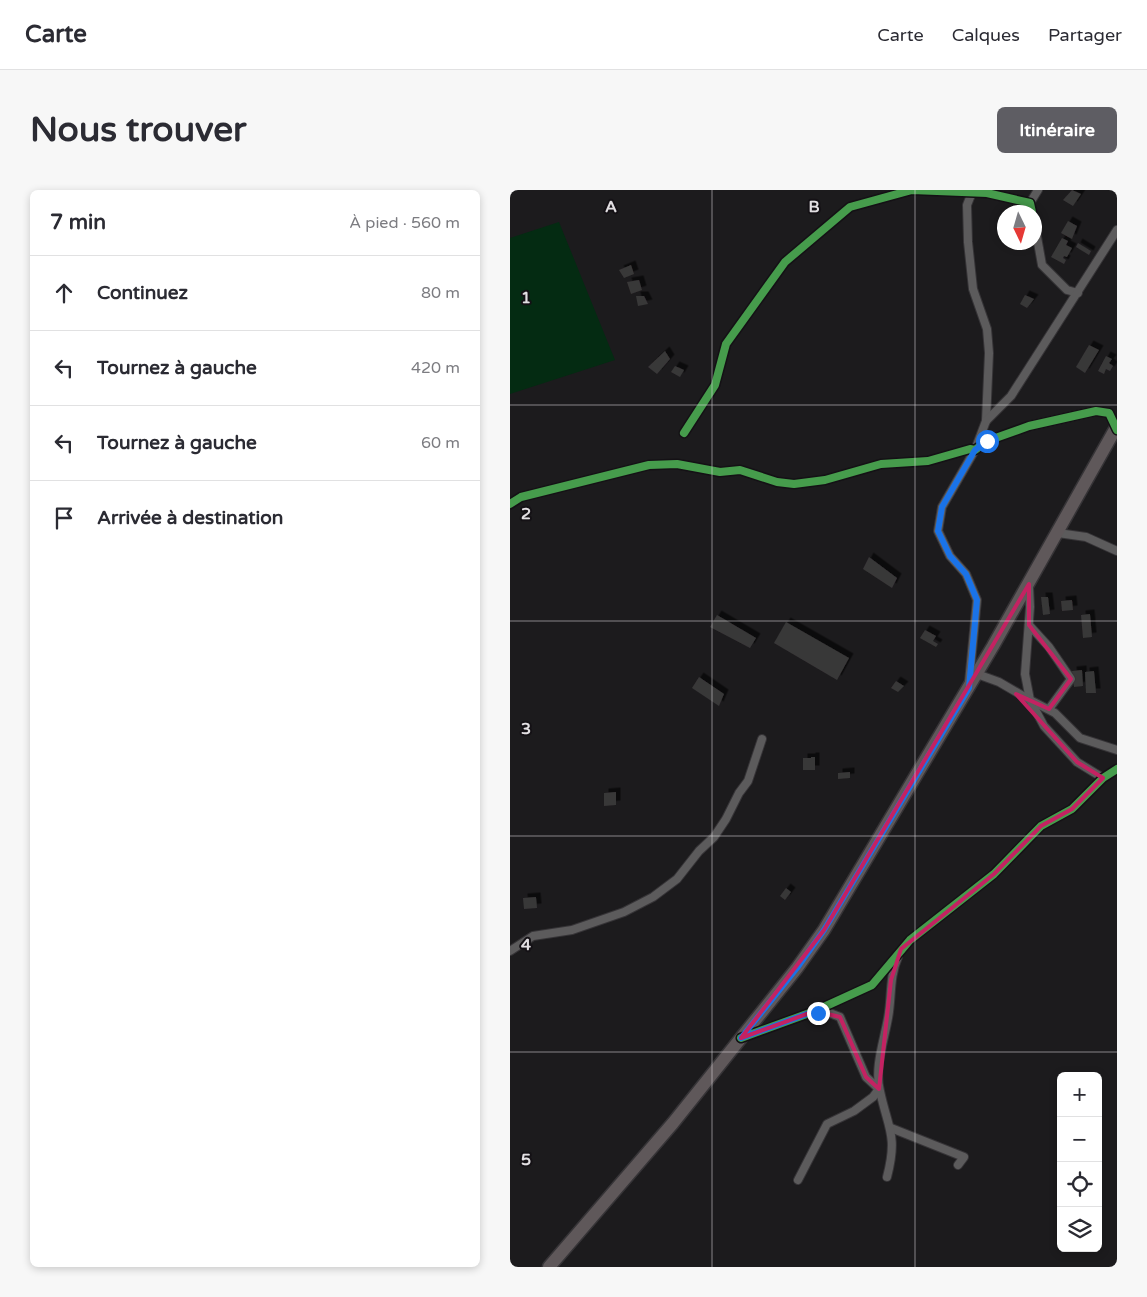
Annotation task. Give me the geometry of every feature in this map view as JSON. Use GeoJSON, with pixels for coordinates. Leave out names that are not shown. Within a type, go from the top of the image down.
{"type":"FeatureCollection","features":[{"type":"Feature","properties":{"kind":"main road"},"geometry":{"type":"LineString","coordinates":[[549,1267],[673,1123],[797,968],[824,930],[969,688],[1117,428]]}},
{"type":"Feature","properties":{"kind":"street"},"geometry":{"type":"LineString","coordinates":[[684,433],[715,385],[726,344],[785,262],[850,207],[912,190],[973,191],[1030,204],[1038,190]]}},
{"type":"Feature","properties":{"kind":"street"},"geometry":{"type":"LineString","coordinates":[[969,688],[977,600],[966,574],[950,556],[938,531],[942,507],[975,450],[986,421],[989,379],[987,330],[973,289],[968,242],[967,205],[973,191]]}},
{"type":"Feature","properties":{"kind":"street"},"geometry":{"type":"LineString","coordinates":[[986,421],[1011,396],[1117,230]]}},
{"type":"Feature","properties":{"kind":"street"},"geometry":{"type":"LineString","coordinates":[[1039,250],[1042,265],[1067,290],[1078,293]]}},
{"type":"Feature","properties":{"kind":"street"},"geometry":{"type":"LineString","coordinates":[[510,504],[521,497],[531,494],[649,465],[677,464],[720,472],[740,470],[777,482],[794,484],[825,480],[881,464],[928,462],[970,449],[975,450],[987,441],[1030,426],[1096,410],[1109,413],[1117,428]]}},
{"type":"Feature","properties":{"kind":"street"},"geometry":{"type":"LineString","coordinates":[[1058,533],[1086,537],[1117,551]]}},
{"type":"Feature","properties":{"kind":"street"},"geometry":{"type":"LineString","coordinates":[[1029,584],[1029,625],[1025,674],[1030,700],[1044,726],[1077,762],[1104,778]]}},
{"type":"Feature","properties":{"kind":"street"},"geometry":{"type":"LineString","coordinates":[[1029,625],[1049,647],[1070,679],[1049,709]]}},
{"type":"Feature","properties":{"kind":"street"},"geometry":{"type":"LineString","coordinates":[[977,674],[999,682],[1049,709],[1080,738],[1117,750]]}},
{"type":"Feature","properties":{"kind":"street"},"geometry":{"type":"LineString","coordinates":[[510,951],[534,936],[572,930],[624,912],[653,897],[677,879],[699,851],[714,837],[726,819],[738,793],[748,781],[762,739]]}},
{"type":"Feature","properties":{"kind":"street"},"geometry":{"type":"LineString","coordinates":[[741,1038],[815,1011],[872,985],[902,949],[994,874],[1041,826],[1072,809],[1104,778],[1117,769]]}},
{"type":"Feature","properties":{"kind":"street"},"geometry":{"type":"LineString","coordinates":[[887,1177],[894,1146],[891,1128],[879,1089],[881,1053],[888,1017],[891,980],[902,949]]}},
{"type":"Feature","properties":{"kind":"street"},"geometry":{"type":"LineString","coordinates":[[815,1011],[818,1013],[827,1012],[840,1017],[866,1077],[879,1089]]}},
{"type":"Feature","properties":{"kind":"street"},"geometry":{"type":"LineString","coordinates":[[798,1180],[827,1124],[854,1111],[873,1097],[879,1089]]}},
{"type":"Feature","properties":{"kind":"street"},"geometry":{"type":"LineString","coordinates":[[891,1128],[964,1157],[958,1165]]}},
{"type":"Feature","properties":{"kind":"highlighted area"},"geometry":{"type":"Polygon","coordinates":[[[1029,584],[1029,625],[1071,679],[1049,709],[1016,694],[1077,762],[1103,778],[1072,809],[1041,826],[994,874],[901,949],[891,980],[879,1089],[866,1077],[840,1017],[815,1011],[741,1038],[824,930],[1029,584]]]}},
{"type":"Feature","properties":{"kind":"green space"},"geometry":{"type":"Polygon","coordinates":[[[559,222],[615,360],[510,394],[510,238],[559,222]]]}},
{"type":"Feature","properties":{"kind":"building"},"geometry":{"type":"Polygon","coordinates":[[[1072,190],[1081,194],[1073,206],[1063,200],[1072,190]]]}},
{"type":"Feature","properties":{"kind":"building"},"geometry":{"type":"Polygon","coordinates":[[[1068,221],[1077,226],[1072,239],[1061,233],[1068,221]]]}},
{"type":"Feature","properties":{"kind":"building"},"geometry":{"type":"Polygon","coordinates":[[[1062,238],[1068,241],[1066,245],[1072,248],[1067,257],[1064,256],[1063,258],[1066,260],[1064,264],[1051,257],[1062,238]]]}},
{"type":"Feature","properties":{"kind":"building"},"geometry":{"type":"Polygon","coordinates":[[[1078,243],[1091,251],[1089,255],[1076,247],[1078,243]]]}},
{"type":"Feature","properties":{"kind":"building"},"geometry":{"type":"Polygon","coordinates":[[[631,265],[634,274],[624,278],[619,270],[631,265]]]}},
{"type":"Feature","properties":{"kind":"building"},"geometry":{"type":"Polygon","coordinates":[[[639,280],[642,290],[631,294],[627,282],[639,280]]]}},
{"type":"Feature","properties":{"kind":"building"},"geometry":{"type":"Polygon","coordinates":[[[1025,295],[1034,299],[1027,308],[1020,304],[1025,295]]]}},
{"type":"Feature","properties":{"kind":"building"},"geometry":{"type":"Polygon","coordinates":[[[636,296],[644,296],[648,304],[638,306],[636,296]]]}},
{"type":"Feature","properties":{"kind":"building"},"geometry":{"type":"Polygon","coordinates":[[[1089,345],[1099,350],[1085,373],[1076,367],[1089,345]]]}},
{"type":"Feature","properties":{"kind":"building"},"geometry":{"type":"Polygon","coordinates":[[[665,351],[670,359],[657,374],[648,367],[665,351]]]}},
{"type":"Feature","properties":{"kind":"building"},"geometry":{"type":"Polygon","coordinates":[[[1106,356],[1112,359],[1109,363],[1113,366],[1110,371],[1106,369],[1104,374],[1098,371],[1106,356]]]}},
{"type":"Feature","properties":{"kind":"building"},"geometry":{"type":"Polygon","coordinates":[[[675,366],[684,370],[680,377],[671,372],[675,366]]]}},
{"type":"Feature","properties":{"kind":"building"},"geometry":{"type":"Polygon","coordinates":[[[869,557],[897,578],[892,588],[863,569],[869,557]]]}},
{"type":"Feature","properties":{"kind":"building"},"geometry":{"type":"Polygon","coordinates":[[[1041,597],[1048,597],[1050,614],[1043,615],[1041,597]]]}},
{"type":"Feature","properties":{"kind":"building"},"geometry":{"type":"Polygon","coordinates":[[[1072,600],[1073,610],[1062,611],[1061,601],[1072,600]]]}},
{"type":"Feature","properties":{"kind":"building"},"geometry":{"type":"Polygon","coordinates":[[[1090,614],[1092,637],[1083,638],[1081,615],[1090,614]]]}},
{"type":"Feature","properties":{"kind":"building"},"geometry":{"type":"Polygon","coordinates":[[[717,615],[756,638],[750,648],[710,627],[717,615]]]}},
{"type":"Feature","properties":{"kind":"building"},"geometry":{"type":"Polygon","coordinates":[[[786,622],[849,658],[837,680],[774,643],[786,622]]]}},
{"type":"Feature","properties":{"kind":"building"},"geometry":{"type":"Polygon","coordinates":[[[925,630],[936,636],[933,641],[938,644],[936,647],[920,638],[925,630]]]}},
{"type":"Feature","properties":{"kind":"building"},"geometry":{"type":"Polygon","coordinates":[[[1082,670],[1083,686],[1074,687],[1072,671],[1082,670]]]}},
{"type":"Feature","properties":{"kind":"building"},"geometry":{"type":"Polygon","coordinates":[[[1094,671],[1096,693],[1086,693],[1085,672],[1094,671]]]}},
{"type":"Feature","properties":{"kind":"building"},"geometry":{"type":"Polygon","coordinates":[[[699,677],[724,694],[719,706],[692,688],[699,677]]]}},
{"type":"Feature","properties":{"kind":"building"},"geometry":{"type":"Polygon","coordinates":[[[896,681],[904,686],[898,692],[891,688],[896,681]]]}},
{"type":"Feature","properties":{"kind":"building"},"geometry":{"type":"Polygon","coordinates":[[[815,757],[815,770],[803,770],[803,758],[815,757]]]}},
{"type":"Feature","properties":{"kind":"building"},"geometry":{"type":"Polygon","coordinates":[[[850,772],[850,778],[838,779],[838,773],[850,772]]]}},
{"type":"Feature","properties":{"kind":"building"},"geometry":{"type":"Polygon","coordinates":[[[616,792],[616,805],[604,806],[604,793],[616,792]]]}},
{"type":"Feature","properties":{"kind":"building"},"geometry":{"type":"Polygon","coordinates":[[[786,888],[791,892],[785,900],[780,896],[786,888]]]}},
{"type":"Feature","properties":{"kind":"building"},"geometry":{"type":"Polygon","coordinates":[[[536,897],[537,908],[524,909],[523,898],[536,897]]]}},
{"type":"Feature","properties":{"kind":"cycle path"},"geometry":{"type":"LineString","coordinates":[[684,433],[715,385],[726,344],[785,262],[850,207],[912,190],[987,193],[1030,203],[1030,205]]}},
{"type":"Feature","properties":{"kind":"cycle path"},"geometry":{"type":"LineString","coordinates":[[510,504],[521,497],[649,465],[677,464],[720,472],[740,470],[777,482],[794,484],[825,480],[881,464],[928,461],[970,449],[975,450],[987,441],[1029,426],[1096,411],[1109,413],[1117,430]]}},
{"type":"Feature","properties":{"kind":"cycle path"},"geometry":{"type":"LineString","coordinates":[[741,1038],[815,1011],[872,985],[910,940],[994,874],[1041,826],[1072,809],[1103,778],[1117,769]]}},
{"type":"Feature","properties":{"kind":"route"},"geometry":{"type":"LineString","coordinates":[[818,1013],[815,1011],[741,1038],[797,968],[824,930],[969,688],[972,630],[977,600],[966,574],[950,556],[938,531],[942,507],[975,450],[980,444],[987,441]]}}]}
